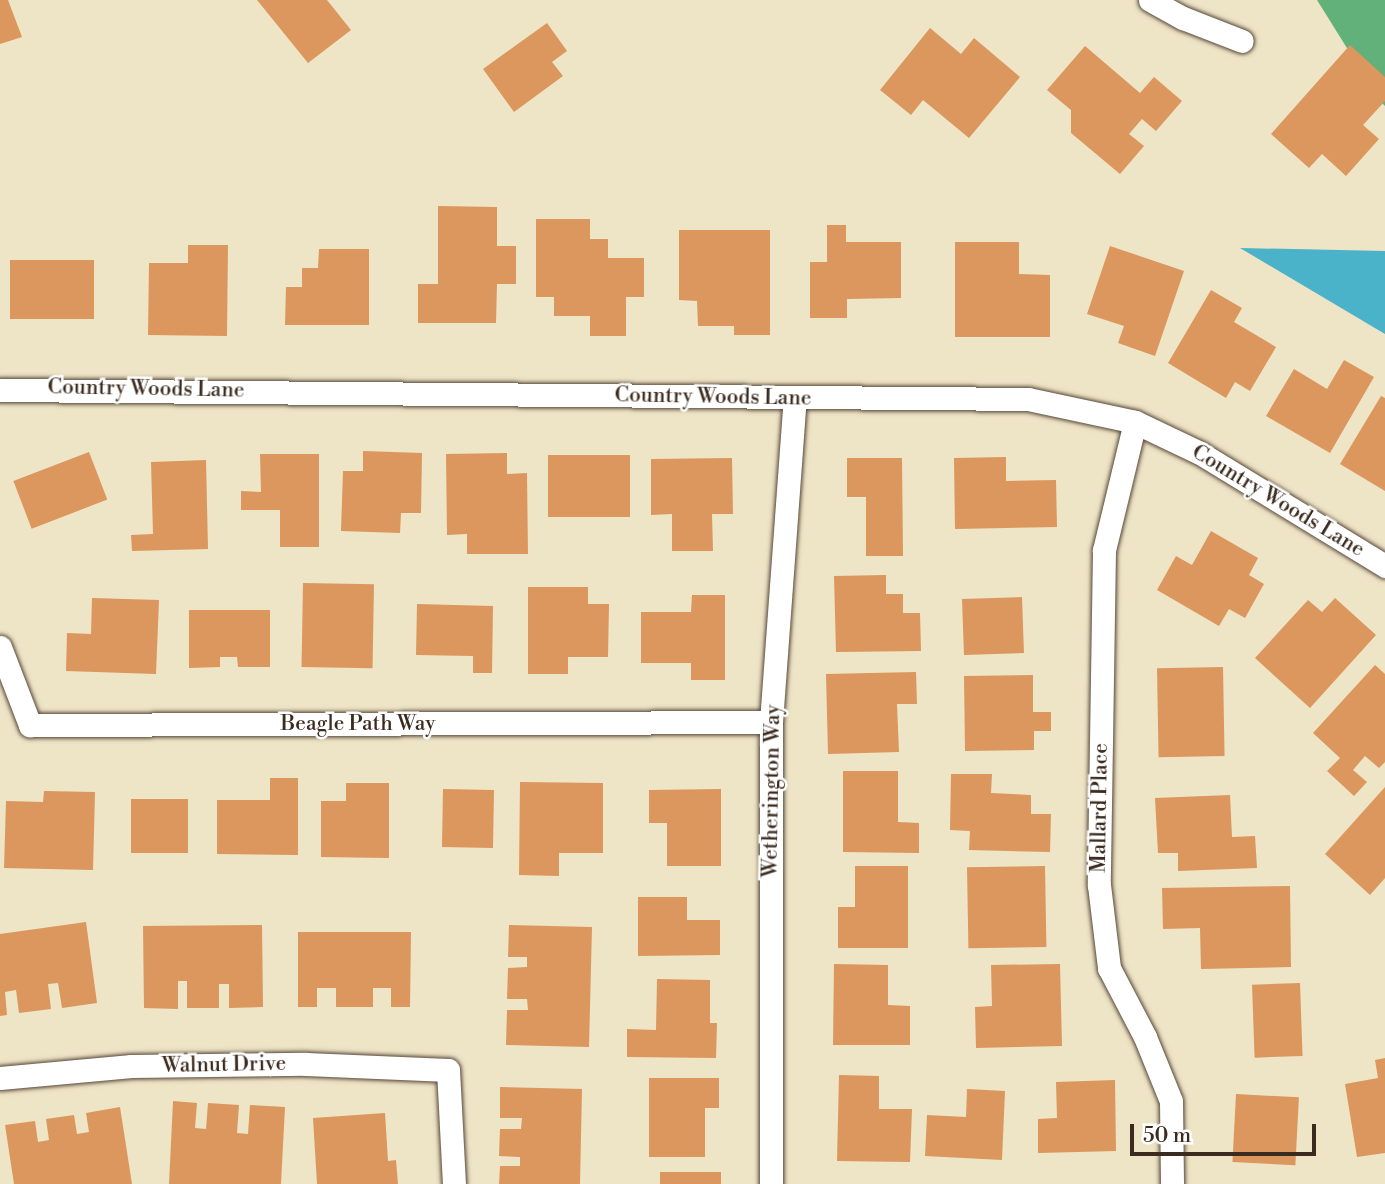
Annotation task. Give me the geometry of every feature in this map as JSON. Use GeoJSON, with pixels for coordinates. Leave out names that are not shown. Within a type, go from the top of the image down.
{"type":"FeatureCollection","features":[{"type":"Feature","properties":{"kind":"street"},"geometry":{"type":"LineString","coordinates":[[1150,0],[1183,18],[1242,41]]}},
{"type":"Feature","properties":{"kind":"street","name":"Country Woods Lane"},"geometry":{"type":"LineString","coordinates":[[0,390],[96,387],[1028,399],[1135,422],[1200,453],[1385,566]]}},
{"type":"Feature","properties":{"kind":"street","name":"Wetherington Way"},"geometry":{"type":"LineString","coordinates":[[771,1184],[771,722],[795,398]]}},
{"type":"Feature","properties":{"kind":"street","name":"Mallard Place"},"geometry":{"type":"LineString","coordinates":[[1135,422],[1104,550],[1099,885],[1109,968],[1145,1037],[1171,1101],[1172,1184]]}},
{"type":"Feature","properties":{"kind":"street","name":"Beagle Path Way"},"geometry":{"type":"LineString","coordinates":[[0,647],[30,725],[771,722]]}},
{"type":"Feature","properties":{"kind":"street","name":"Walnut Drive"},"geometry":{"type":"LineString","coordinates":[[0,1078],[131,1066],[306,1064],[448,1070],[454,1184]]}},
{"type":"Feature","properties":{"kind":"green space"},"geometry":{"type":"Polygon","coordinates":[[[1317,0],[1385,0],[1385,106],[1380,101],[1317,0]]]}},
{"type":"Feature","properties":{"kind":"water"},"geometry":{"type":"Polygon","coordinates":[[[1240,248],[1385,251],[1385,334],[1240,248]]]}},
{"type":"Feature","properties":{"kind":"building"},"geometry":{"type":"Polygon","coordinates":[[[0,0],[8,0],[22,37],[0,44],[0,0]]]}},
{"type":"Feature","properties":{"kind":"building"},"geometry":{"type":"Polygon","coordinates":[[[257,0],[327,0],[351,30],[308,63],[257,0]]]}},
{"type":"Feature","properties":{"kind":"building"},"geometry":{"type":"Polygon","coordinates":[[[547,23],[567,51],[552,62],[563,76],[514,112],[483,69],[547,23]]]}},
{"type":"Feature","properties":{"kind":"building"},"geometry":{"type":"Polygon","coordinates":[[[930,28],[961,54],[974,38],[1020,77],[969,138],[923,100],[911,115],[880,90],[930,28]]]}},
{"type":"Feature","properties":{"kind":"building"},"geometry":{"type":"Polygon","coordinates":[[[1350,45],[1385,77],[1385,101],[1363,125],[1379,139],[1346,176],[1322,154],[1309,168],[1271,134],[1350,45]]]}},
{"type":"Feature","properties":{"kind":"building"},"geometry":{"type":"Polygon","coordinates":[[[1085,46],[1140,93],[1154,77],[1182,101],[1156,131],[1142,119],[1129,134],[1144,146],[1120,174],[1071,133],[1071,110],[1047,90],[1085,46]]]}},
{"type":"Feature","properties":{"kind":"building"},"geometry":{"type":"Polygon","coordinates":[[[438,206],[497,207],[497,246],[516,246],[516,284],[497,284],[496,323],[418,323],[418,284],[438,284],[438,206]]]}},
{"type":"Feature","properties":{"kind":"building"},"geometry":{"type":"Polygon","coordinates":[[[536,219],[590,219],[590,239],[608,239],[608,258],[644,258],[644,297],[626,297],[626,336],[590,336],[590,316],[554,316],[554,297],[536,297],[536,219]]]}},
{"type":"Feature","properties":{"kind":"building"},"geometry":{"type":"Polygon","coordinates":[[[827,225],[846,225],[846,242],[901,242],[901,298],[847,299],[847,318],[810,318],[810,262],[827,262],[827,225]]]}},
{"type":"Feature","properties":{"kind":"building"},"geometry":{"type":"Polygon","coordinates":[[[679,230],[770,230],[770,335],[734,335],[734,326],[698,326],[697,301],[679,300],[679,230]]]}},
{"type":"Feature","properties":{"kind":"building"},"geometry":{"type":"Polygon","coordinates":[[[955,242],[1019,242],[1019,274],[1050,275],[1050,337],[955,337],[955,242]]]}},
{"type":"Feature","properties":{"kind":"building"},"geometry":{"type":"Polygon","coordinates":[[[188,245],[228,245],[227,336],[148,335],[149,263],[188,263],[188,245]]]}},
{"type":"Feature","properties":{"kind":"building"},"geometry":{"type":"Polygon","coordinates":[[[1110,246],[1184,271],[1155,356],[1118,343],[1124,326],[1087,314],[1110,246]]]}},
{"type":"Feature","properties":{"kind":"building"},"geometry":{"type":"Polygon","coordinates":[[[319,249],[369,249],[369,325],[285,325],[286,287],[302,287],[302,268],[318,268],[319,249]]]}},
{"type":"Feature","properties":{"kind":"building"},"geometry":{"type":"Polygon","coordinates":[[[10,260],[94,260],[94,319],[10,319],[10,260]]]}},
{"type":"Feature","properties":{"kind":"building"},"geometry":{"type":"Polygon","coordinates":[[[1211,290],[1242,308],[1234,322],[1276,347],[1250,391],[1235,382],[1226,398],[1168,363],[1211,290]]]}},
{"type":"Feature","properties":{"kind":"building"},"geometry":{"type":"Polygon","coordinates":[[[1344,360],[1374,377],[1330,453],[1266,416],[1294,369],[1327,389],[1344,360]]]}},
{"type":"Feature","properties":{"kind":"building"},"geometry":{"type":"Polygon","coordinates":[[[1381,396],[1385,398],[1385,491],[1340,464],[1381,396]]]}},
{"type":"Feature","properties":{"kind":"building"},"geometry":{"type":"Polygon","coordinates":[[[363,451],[422,453],[421,513],[401,513],[400,533],[341,531],[343,471],[363,471],[363,451]]]}},
{"type":"Feature","properties":{"kind":"building"},"geometry":{"type":"Polygon","coordinates":[[[89,452],[107,500],[32,529],[13,481],[89,452]]]}},
{"type":"Feature","properties":{"kind":"building"},"geometry":{"type":"Polygon","coordinates":[[[507,453],[507,474],[527,473],[528,554],[467,554],[467,534],[447,535],[446,454],[507,453]]]}},
{"type":"Feature","properties":{"kind":"building"},"geometry":{"type":"Polygon","coordinates":[[[260,454],[319,454],[319,547],[280,547],[280,510],[241,510],[241,491],[261,492],[260,454]]]}},
{"type":"Feature","properties":{"kind":"building"},"geometry":{"type":"Polygon","coordinates":[[[548,455],[630,455],[630,517],[548,517],[548,455]]]}},
{"type":"Feature","properties":{"kind":"building"},"geometry":{"type":"Polygon","coordinates":[[[1006,457],[1006,481],[1056,480],[1057,527],[955,529],[954,458],[1006,457]]]}},
{"type":"Feature","properties":{"kind":"building"},"geometry":{"type":"Polygon","coordinates":[[[732,458],[733,514],[712,514],[713,551],[672,551],[672,514],[651,515],[651,459],[732,458]]]}},
{"type":"Feature","properties":{"kind":"building"},"geometry":{"type":"Polygon","coordinates":[[[847,458],[902,458],[903,556],[866,556],[866,497],[847,497],[847,458]]]}},
{"type":"Feature","properties":{"kind":"building"},"geometry":{"type":"Polygon","coordinates":[[[206,460],[208,549],[132,551],[131,535],[153,534],[151,462],[206,460]]]}},
{"type":"Feature","properties":{"kind":"building"},"geometry":{"type":"Polygon","coordinates":[[[1211,531],[1258,558],[1249,575],[1264,584],[1245,618],[1229,609],[1219,626],[1157,590],[1176,556],[1192,565],[1211,531]]]}},
{"type":"Feature","properties":{"kind":"building"},"geometry":{"type":"Polygon","coordinates":[[[886,575],[886,594],[903,594],[903,613],[920,613],[921,651],[836,652],[834,576],[886,575]]]}},
{"type":"Feature","properties":{"kind":"building"},"geometry":{"type":"Polygon","coordinates":[[[303,583],[374,584],[373,668],[302,667],[303,583]]]}},
{"type":"Feature","properties":{"kind":"building"},"geometry":{"type":"Polygon","coordinates":[[[528,587],[588,587],[588,604],[609,604],[608,657],[568,657],[568,674],[528,674],[528,587]]]}},
{"type":"Feature","properties":{"kind":"building"},"geometry":{"type":"Polygon","coordinates":[[[692,595],[725,595],[725,680],[691,680],[691,663],[641,663],[641,612],[691,612],[692,595]]]}},
{"type":"Feature","properties":{"kind":"building"},"geometry":{"type":"Polygon","coordinates":[[[1022,597],[1024,653],[964,655],[962,599],[1022,597]]]}},
{"type":"Feature","properties":{"kind":"building"},"geometry":{"type":"Polygon","coordinates":[[[92,598],[159,600],[156,674],[66,671],[67,633],[91,634],[92,598]]]}},
{"type":"Feature","properties":{"kind":"building"},"geometry":{"type":"Polygon","coordinates":[[[1335,598],[1376,635],[1310,708],[1255,658],[1308,600],[1322,612],[1335,598]]]}},
{"type":"Feature","properties":{"kind":"building"},"geometry":{"type":"Polygon","coordinates":[[[417,604],[493,606],[492,673],[473,673],[473,656],[416,655],[417,604]]]}},
{"type":"Feature","properties":{"kind":"building"},"geometry":{"type":"Polygon","coordinates":[[[189,610],[270,610],[270,667],[238,667],[237,657],[220,657],[220,667],[189,668],[189,610]]]}},
{"type":"Feature","properties":{"kind":"building"},"geometry":{"type":"Polygon","coordinates":[[[1375,665],[1385,674],[1385,762],[1379,768],[1365,756],[1353,770],[1367,782],[1354,796],[1327,771],[1340,758],[1313,733],[1375,665]]]}},
{"type":"Feature","properties":{"kind":"building"},"geometry":{"type":"Polygon","coordinates":[[[1223,667],[1225,756],[1159,757],[1157,668],[1223,667]]]}},
{"type":"Feature","properties":{"kind":"building"},"geometry":{"type":"Polygon","coordinates":[[[916,672],[917,704],[897,704],[899,752],[828,754],[826,674],[916,672]]]}},
{"type":"Feature","properties":{"kind":"building"},"geometry":{"type":"Polygon","coordinates":[[[1033,675],[1033,712],[1051,712],[1051,731],[1034,731],[1034,750],[965,751],[964,676],[1033,675]]]}},
{"type":"Feature","properties":{"kind":"building"},"geometry":{"type":"Polygon","coordinates":[[[843,771],[898,771],[898,822],[919,823],[919,853],[843,852],[843,771]]]}},
{"type":"Feature","properties":{"kind":"building"},"geometry":{"type":"Polygon","coordinates":[[[951,774],[992,774],[991,793],[1031,795],[1031,814],[1051,814],[1050,852],[969,850],[970,831],[950,830],[951,774]]]}},
{"type":"Feature","properties":{"kind":"building"},"geometry":{"type":"Polygon","coordinates":[[[270,778],[298,778],[298,855],[217,854],[217,800],[270,800],[270,778]]]}},
{"type":"Feature","properties":{"kind":"building"},"geometry":{"type":"Polygon","coordinates":[[[520,782],[603,783],[603,853],[559,853],[559,876],[519,875],[520,782]]]}},
{"type":"Feature","properties":{"kind":"building"},"geometry":{"type":"Polygon","coordinates":[[[346,783],[389,783],[389,858],[321,857],[321,801],[346,801],[346,783]]]}},
{"type":"Feature","properties":{"kind":"building"},"geometry":{"type":"Polygon","coordinates":[[[1385,787],[1385,878],[1370,895],[1325,854],[1385,787]]]}},
{"type":"Feature","properties":{"kind":"building"},"geometry":{"type":"Polygon","coordinates":[[[443,789],[494,790],[493,848],[442,847],[443,789]]]}},
{"type":"Feature","properties":{"kind":"building"},"geometry":{"type":"Polygon","coordinates":[[[721,789],[721,866],[667,866],[667,823],[649,823],[649,790],[721,789]]]}},
{"type":"Feature","properties":{"kind":"building"},"geometry":{"type":"Polygon","coordinates":[[[44,791],[95,792],[93,870],[4,868],[6,801],[43,802],[44,791]]]}},
{"type":"Feature","properties":{"kind":"building"},"geometry":{"type":"Polygon","coordinates":[[[1230,795],[1232,837],[1255,836],[1257,868],[1178,871],[1178,853],[1158,853],[1155,798],[1230,795]]]}},
{"type":"Feature","properties":{"kind":"building"},"geometry":{"type":"Polygon","coordinates":[[[131,799],[188,799],[188,853],[131,853],[131,799]]]}},
{"type":"Feature","properties":{"kind":"building"},"geometry":{"type":"Polygon","coordinates":[[[855,866],[908,866],[908,948],[838,948],[838,907],[855,907],[855,866]]]}},
{"type":"Feature","properties":{"kind":"building"},"geometry":{"type":"Polygon","coordinates":[[[1045,866],[1046,947],[968,948],[967,867],[1045,866]]]}},
{"type":"Feature","properties":{"kind":"building"},"geometry":{"type":"Polygon","coordinates":[[[1290,886],[1291,967],[1201,969],[1200,928],[1163,929],[1162,888],[1290,886]]]}},
{"type":"Feature","properties":{"kind":"building"},"geometry":{"type":"Polygon","coordinates":[[[638,897],[687,897],[687,920],[720,920],[720,955],[638,956],[638,897]]]}},
{"type":"Feature","properties":{"kind":"building"},"geometry":{"type":"Polygon","coordinates":[[[86,922],[97,1003],[62,1008],[58,983],[48,984],[51,1009],[19,1013],[16,990],[5,992],[7,1015],[0,1016],[0,934],[86,922]]]}},
{"type":"Feature","properties":{"kind":"building"},"geometry":{"type":"Polygon","coordinates":[[[262,925],[263,1007],[229,1008],[229,984],[219,984],[219,1008],[187,1008],[187,981],[178,981],[178,1009],[144,1008],[143,926],[262,925]]]}},
{"type":"Feature","properties":{"kind":"building"},"geometry":{"type":"Polygon","coordinates":[[[509,925],[592,927],[589,1047],[506,1045],[507,1010],[528,1010],[527,999],[507,999],[508,968],[527,967],[527,957],[508,957],[509,925]]]}},
{"type":"Feature","properties":{"kind":"building"},"geometry":{"type":"Polygon","coordinates":[[[298,932],[411,932],[410,1007],[391,1007],[391,988],[373,988],[373,1007],[336,1007],[336,988],[317,988],[317,1007],[298,1007],[298,932]]]}},
{"type":"Feature","properties":{"kind":"building"},"geometry":{"type":"Polygon","coordinates":[[[834,964],[888,965],[888,1005],[910,1006],[910,1045],[833,1045],[834,964]]]}},
{"type":"Feature","properties":{"kind":"building"},"geometry":{"type":"Polygon","coordinates":[[[1060,964],[1062,1046],[976,1048],[975,1007],[992,1006],[991,965],[1060,964]]]}},
{"type":"Feature","properties":{"kind":"building"},"geometry":{"type":"Polygon","coordinates":[[[657,979],[710,980],[710,1023],[717,1023],[716,1058],[627,1057],[627,1029],[656,1030],[657,979]]]}},
{"type":"Feature","properties":{"kind":"building"},"geometry":{"type":"Polygon","coordinates":[[[1300,983],[1303,1056],[1255,1058],[1252,985],[1300,983]]]}},
{"type":"Feature","properties":{"kind":"building"},"geometry":{"type":"Polygon","coordinates":[[[1385,1058],[1385,1153],[1357,1157],[1345,1084],[1378,1078],[1375,1060],[1385,1058]]]}},
{"type":"Feature","properties":{"kind":"building"},"geometry":{"type":"Polygon","coordinates":[[[839,1075],[879,1076],[879,1109],[912,1109],[910,1162],[837,1161],[839,1075]]]}},
{"type":"Feature","properties":{"kind":"building"},"geometry":{"type":"Polygon","coordinates":[[[649,1078],[719,1078],[719,1108],[705,1108],[705,1157],[649,1157],[649,1078]]]}},
{"type":"Feature","properties":{"kind":"building"},"geometry":{"type":"Polygon","coordinates":[[[1115,1080],[1116,1151],[1038,1153],[1038,1119],[1057,1118],[1056,1082],[1115,1080]]]}},
{"type":"Feature","properties":{"kind":"building"},"geometry":{"type":"Polygon","coordinates":[[[500,1087],[582,1089],[580,1184],[499,1184],[500,1166],[520,1166],[520,1157],[499,1156],[500,1129],[521,1129],[522,1118],[500,1118],[500,1087]]]}},
{"type":"Feature","properties":{"kind":"building"},"geometry":{"type":"Polygon","coordinates":[[[967,1089],[1005,1091],[1002,1160],[925,1156],[927,1115],[966,1117],[967,1089]]]}},
{"type":"Feature","properties":{"kind":"building"},"geometry":{"type":"Polygon","coordinates":[[[1236,1094],[1299,1097],[1295,1165],[1232,1162],[1236,1094]]]}},
{"type":"Feature","properties":{"kind":"building"},"geometry":{"type":"Polygon","coordinates":[[[173,1101],[197,1103],[195,1128],[206,1129],[208,1103],[239,1105],[237,1133],[248,1134],[250,1105],[285,1107],[281,1184],[169,1184],[173,1101]]]}},
{"type":"Feature","properties":{"kind":"building"},"geometry":{"type":"Polygon","coordinates":[[[120,1107],[132,1184],[14,1184],[5,1125],[35,1121],[38,1142],[49,1140],[46,1119],[74,1115],[77,1134],[89,1132],[86,1113],[120,1107]]]}},
{"type":"Feature","properties":{"kind":"building"},"geometry":{"type":"Polygon","coordinates":[[[385,1113],[388,1161],[396,1160],[398,1184],[317,1184],[313,1118],[385,1113]]]}},
{"type":"Feature","properties":{"kind":"building"},"geometry":{"type":"Polygon","coordinates":[[[660,1172],[721,1172],[721,1184],[660,1184],[660,1172]]]}}]}
